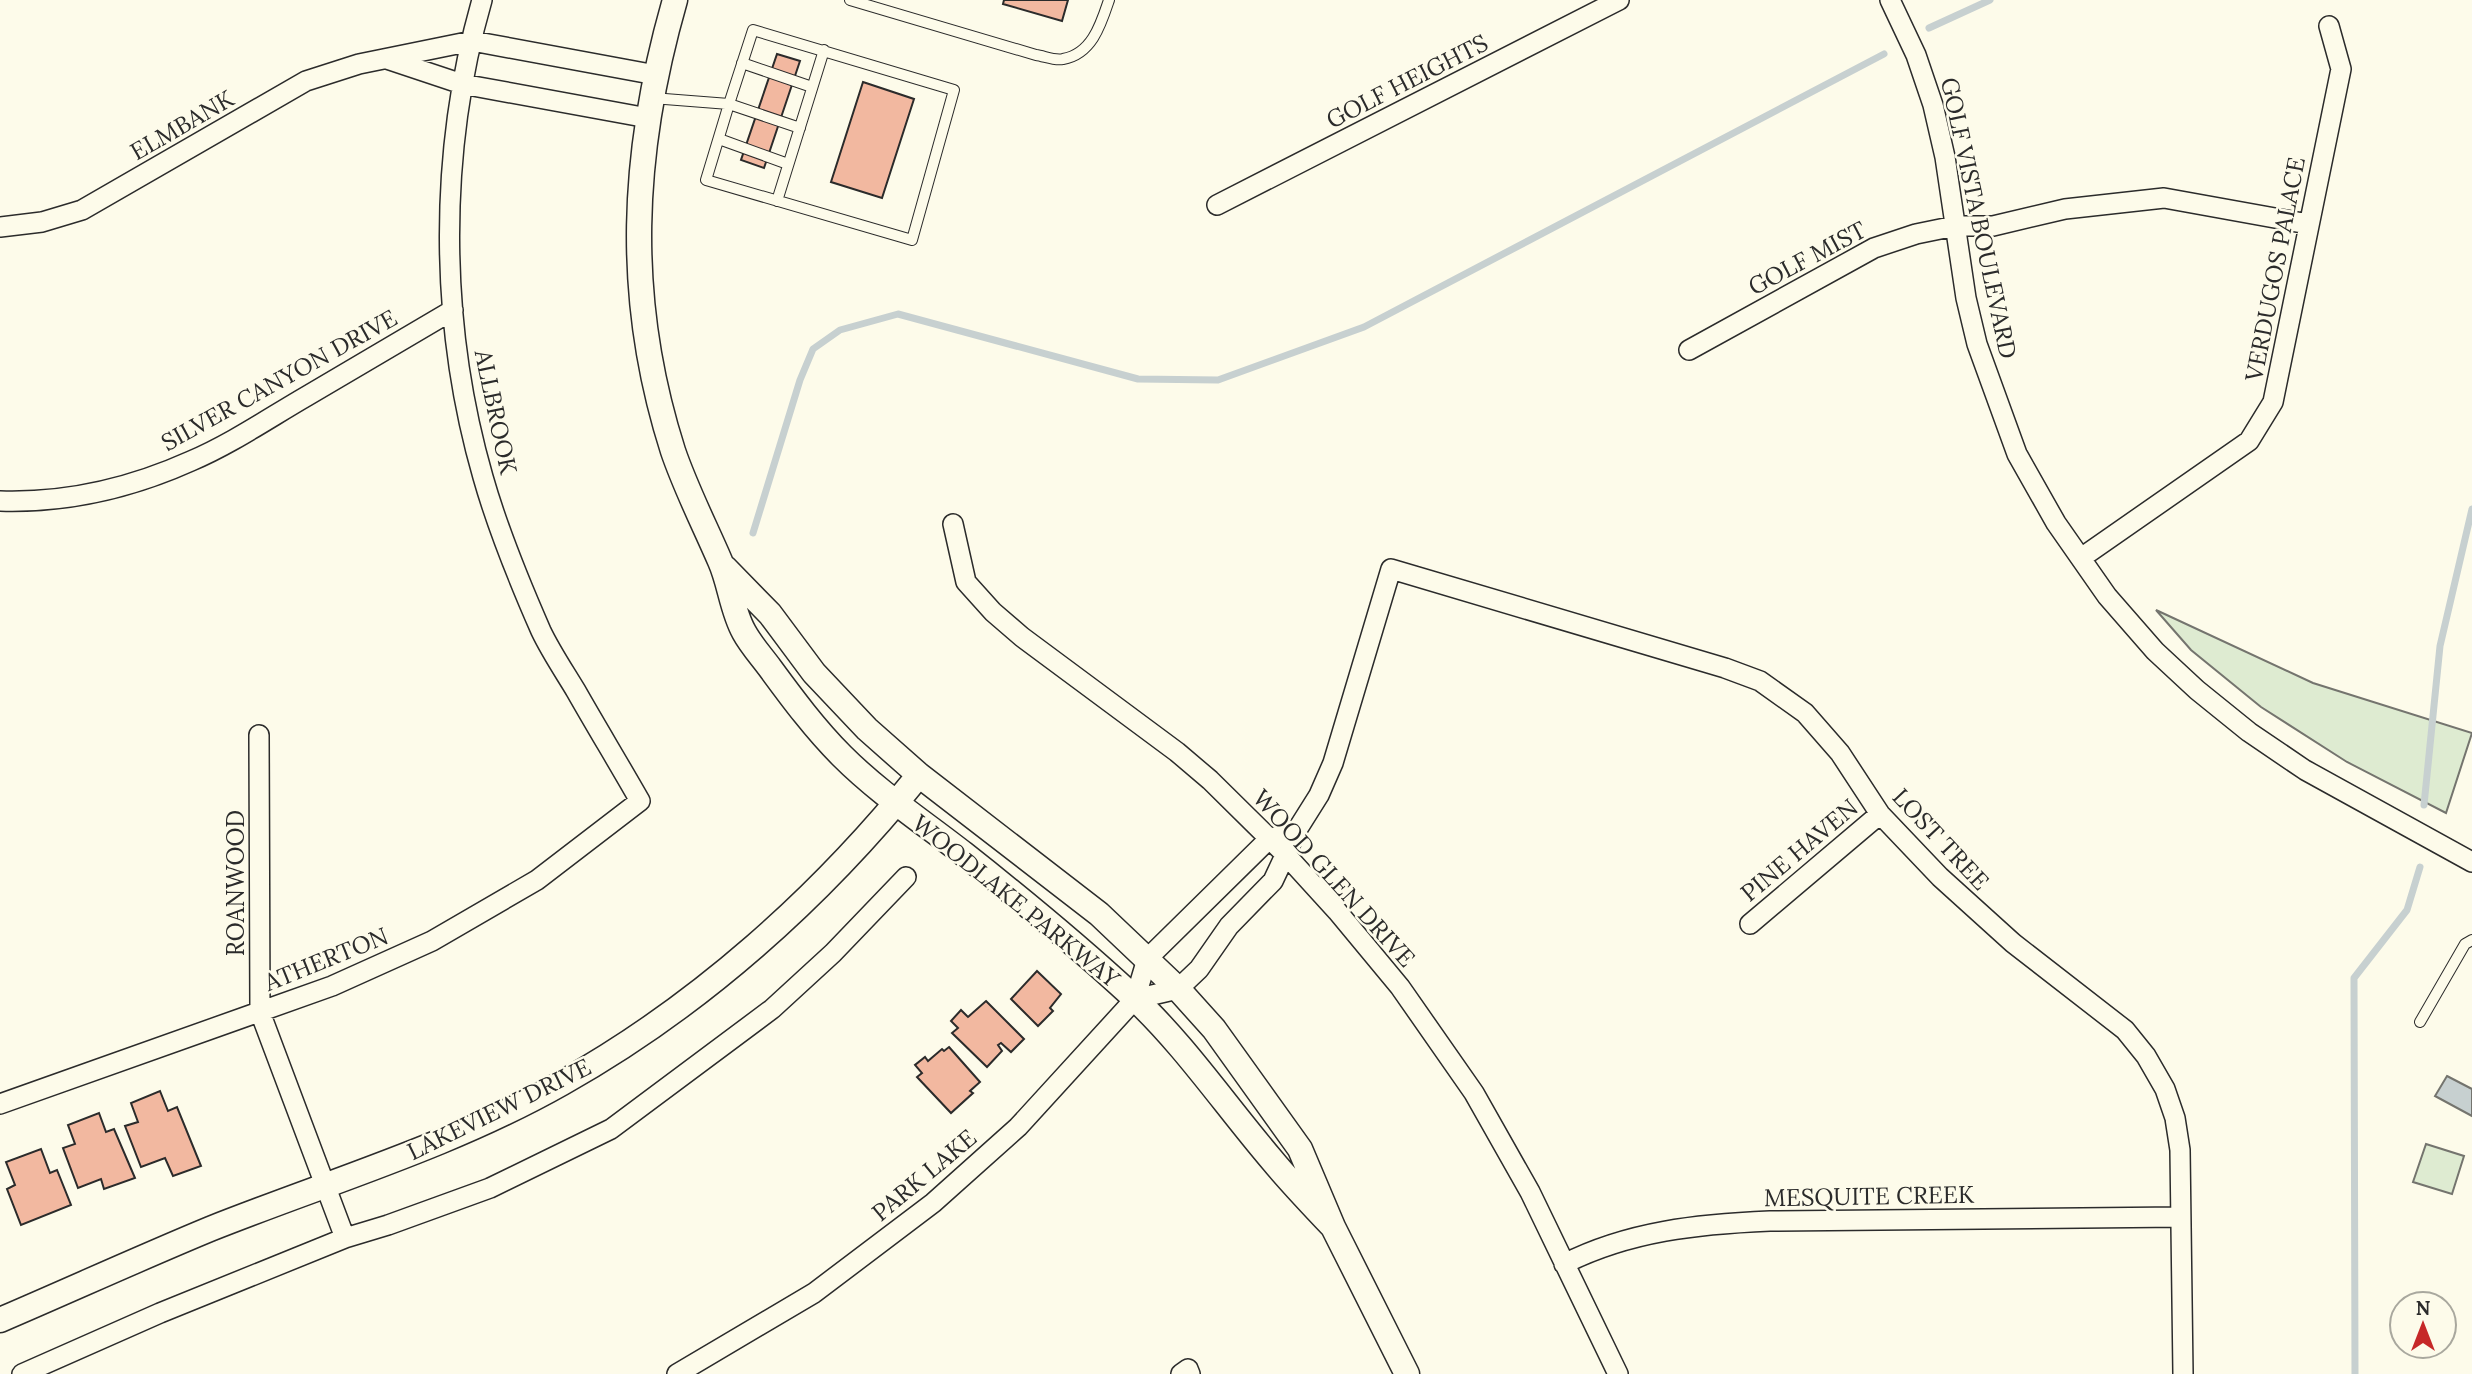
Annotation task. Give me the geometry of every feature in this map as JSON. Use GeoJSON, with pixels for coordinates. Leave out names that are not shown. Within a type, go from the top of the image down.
{"type":"FeatureCollection","features":[{"type":"Feature","properties":{"kind":"street","name":"ALLBROOK"},"geometry":{"type":"LineString","coordinates":[[482,0],[462,84],[450,182],[453,310],[468,417],[483,478],[509,555],[543,634],[640,801]]}},
{"type":"Feature","properties":{"kind":"street","name":"WOODLAKE PARKWAY"},"geometry":{"type":"LineString","coordinates":[[675,0],[652,97],[638,220],[639,279],[658,396],[673,451],[693,506],[722,565],[743,631],[789,694],[841,755],[896,804],[962,852],[1076,944],[1135,999],[1213,1084],[1271,1160],[1333,1227]]}},
{"type":"Feature","properties":{"kind":"street","name":"GOLF VISTA BOULEVARD"},"geometry":{"type":"LineString","coordinates":[[1890,0],[1916,55],[1933,105],[1945,157],[1966,298],[1977,344],[2013,442],[2056,523],[2107,596],[2155,651],[2197,690],[2249,732],[2305,770],[2472,862]]}},
{"type":"Feature","properties":{"kind":"street","name":"GOLF HEIGHTS"},"geometry":{"type":"LineString","coordinates":[[1217,205],[1614,1]]}},
{"type":"Feature","properties":{"kind":"street","name":"VERDUGOS PALACE"},"geometry":{"type":"LineString","coordinates":[[2081,558],[2249,441],[2273,402],[2341,69],[2329,26]]}},
{"type":"Feature","properties":{"kind":"street","name":"ELMBANK"},"geometry":{"type":"LineString","coordinates":[[0,227],[42,222],[82,210],[306,81],[359,64],[472,41],[652,97]]}},
{"type":"Feature","properties":{"kind":"street"},"geometry":{"type":"LineString","coordinates":[[386,59],[462,84],[652,97]]}},
{"type":"Feature","properties":{"kind":"street","name":"GOLF MIST"},"geometry":{"type":"LineString","coordinates":[[1689,350],[1874,248],[1916,233],[1955,226],[1993,226],[2065,209],[2164,198],[2308,223]]}},
{"type":"Feature","properties":{"kind":"street","name":"SILVER CANYON DRIVE"},"geometry":{"type":"LineString","coordinates":[[0,502],[57,499],[104,491],[193,461],[453,310]]}},
{"type":"Feature","properties":{"kind":"street","name":"WOOD GLEN DRIVE"},"geometry":{"type":"LineString","coordinates":[[953,524],[966,582],[993,612],[1210,780],[1286,855],[1400,987],[1467,1082],[1530,1192],[1618,1374]]}},
{"type":"Feature","properties":{"kind":"street","name":"WOODLAKE PARKWAY"},"geometry":{"type":"LineString","coordinates":[[722,565],[770,614],[823,683],[867,729],[919,775],[1099,914],[1178,989],[1214,1029],[1300,1149],[1333,1227],[1407,1374]]}},
{"type":"Feature","properties":{"kind":"street","name":"LOST TREE"},"geometry":{"type":"LineString","coordinates":[[1297,830],[1319,795],[1333,764],[1391,569],[1725,668],[1760,681],[1793,703],[1824,734],[1840,753],[1880,814],[1975,911],[2125,1030],[2146,1056],[2165,1088],[2175,1118],[2180,1150],[2183,1374]]}},
{"type":"Feature","properties":{"kind":"street","name":"ROANWOOD"},"geometry":{"type":"LineString","coordinates":[[259,735],[260,1012],[345,1238]]}},
{"type":"Feature","properties":{"kind":"street","name":"LAKEVIEW DRIVE"},"geometry":{"type":"LineString","coordinates":[[0,1320],[211,1229],[448,1139],[562,1083],[684,1006],[813,893],[896,804],[919,775]]}},
{"type":"Feature","properties":{"kind":"street","name":"ATHERTON"},"geometry":{"type":"LineString","coordinates":[[0,1104],[332,986],[432,941],[537,880],[640,801]]}},
{"type":"Feature","properties":{"kind":"street","name":"PINE HAVEN"},"geometry":{"type":"LineString","coordinates":[[1750,924],[1880,814]]}},
{"type":"Feature","properties":{"kind":"street"},"geometry":{"type":"LineString","coordinates":[[1147,959],[1269,839],[1297,830]]}},
{"type":"Feature","properties":{"kind":"street"},"geometry":{"type":"LineString","coordinates":[[1135,999],[1178,989],[1199,969],[1229,926],[1273,881],[1297,830]]}},
{"type":"Feature","properties":{"kind":"street"},"geometry":{"type":"LineString","coordinates":[[22,1374],[160,1313],[345,1238],[388,1226],[490,1188],[611,1129],[772,1009],[833,953],[906,877]]}},
{"type":"Feature","properties":{"kind":"street"},"geometry":{"type":"LineString","coordinates":[[1204,903],[1229,926]]}},
{"type":"Feature","properties":{"kind":"street","name":"PARK LAKE"},"geometry":{"type":"LineString","coordinates":[[677,1374],[814,1293],[933,1203],[1018,1128],[1135,999],[1147,959]]}},
{"type":"Feature","properties":{"kind":"street","name":"MESQUITE CREEK"},"geometry":{"type":"LineString","coordinates":[[1564,1264],[1591,1250],[1635,1237],[1718,1223],[2180,1217]]}},
{"type":"Feature","properties":{"kind":"lane"},"geometry":{"type":"LineString","coordinates":[[850,0],[1036,55],[1062,60],[1086,50],[1101,23],[1109,0]]}},
{"type":"Feature","properties":{"kind":"lane"},"geometry":{"type":"LineString","coordinates":[[753,30],[824,50],[954,90],[912,240],[706,180],[753,30]]}},
{"type":"Feature","properties":{"kind":"lane"},"geometry":{"type":"LineString","coordinates":[[777,201],[824,50]]}},
{"type":"Feature","properties":{"kind":"lane"},"geometry":{"type":"LineString","coordinates":[[742,63],[812,87]]}},
{"type":"Feature","properties":{"kind":"lane"},"geometry":{"type":"LineString","coordinates":[[652,97],[729,104],[800,128]]}},
{"type":"Feature","properties":{"kind":"lane"},"geometry":{"type":"LineString","coordinates":[[719,139],[789,164]]}},
{"type":"Feature","properties":{"kind":"lane"},"geometry":{"type":"LineString","coordinates":[[2420,1022],[2465,944],[2472,940]]}},
{"type":"Feature","properties":{"kind":"green space"},"geometry":{"type":"Polygon","coordinates":[[[2156,610],[2313,683],[2472,733],[2446,813],[2347,762],[2261,707],[2191,650],[2156,610]]]}},
{"type":"Feature","properties":{"kind":"green space"},"geometry":{"type":"Polygon","coordinates":[[[2426,1144],[2464,1156],[2452,1194],[2413,1182],[2426,1144]]]}},
{"type":"Feature","properties":{"kind":"shaded area"},"geometry":{"type":"Polygon","coordinates":[[[2447,1076],[2472,1089],[2472,1116],[2435,1096],[2447,1076]]]}},
{"type":"Feature","properties":{"kind":"building"},"geometry":{"type":"Polygon","coordinates":[[[1004,0],[1068,0],[1062,21],[1003,4],[1004,0]]]}},
{"type":"Feature","properties":{"kind":"building"},"geometry":{"type":"Polygon","coordinates":[[[777,54],[800,61],[764,168],[741,160],[777,54]]]}},
{"type":"Feature","properties":{"kind":"building"},"geometry":{"type":"Polygon","coordinates":[[[863,82],[914,99],[882,198],[831,182],[863,82]]]}},
{"type":"Feature","properties":{"kind":"building"},"geometry":{"type":"Polygon","coordinates":[[[1037,971],[1061,994],[1050,1008],[1053,1011],[1038,1026],[1011,999],[1037,971]]]}},
{"type":"Feature","properties":{"kind":"building"},"geometry":{"type":"Polygon","coordinates":[[[986,1001],[1024,1039],[1011,1052],[1001,1043],[998,1045],[1002,1051],[987,1067],[952,1033],[958,1028],[951,1021],[961,1010],[968,1017],[986,1001]]]}},
{"type":"Feature","properties":{"kind":"building"},"geometry":{"type":"Polygon","coordinates":[[[949,1047],[980,1082],[970,1091],[973,1093],[951,1113],[917,1077],[922,1073],[915,1065],[925,1057],[928,1061],[942,1049],[944,1051],[949,1047]]]}},
{"type":"Feature","properties":{"kind":"building"},"geometry":{"type":"Polygon","coordinates":[[[160,1091],[168,1111],[177,1107],[201,1166],[173,1176],[165,1158],[141,1167],[125,1126],[138,1122],[131,1103],[160,1091]]]}},
{"type":"Feature","properties":{"kind":"building"},"geometry":{"type":"Polygon","coordinates":[[[99,1113],[106,1132],[114,1129],[135,1178],[104,1189],[101,1179],[78,1188],[63,1148],[75,1144],[68,1125],[99,1113]]]}},
{"type":"Feature","properties":{"kind":"building"},"geometry":{"type":"Polygon","coordinates":[[[41,1149],[50,1173],[57,1170],[71,1205],[21,1225],[7,1189],[15,1185],[6,1162],[41,1149]]]}},
{"type":"Feature","properties":{"kind":"waterway"},"geometry":{"type":"LineString","coordinates":[[1929,28],[1990,0]]}},
{"type":"Feature","properties":{"kind":"waterway"},"geometry":{"type":"LineString","coordinates":[[753,533],[800,380],[813,349],[840,330],[898,314],[1138,379],[1218,380],[1364,327],[1884,54]]}},
{"type":"Feature","properties":{"kind":"waterway"},"geometry":{"type":"LineString","coordinates":[[2424,805],[2440,646],[2472,509]]}},
{"type":"Feature","properties":{"kind":"waterway"},"geometry":{"type":"LineString","coordinates":[[2355,1374],[2354,978],[2407,910],[2420,867]]}}]}
